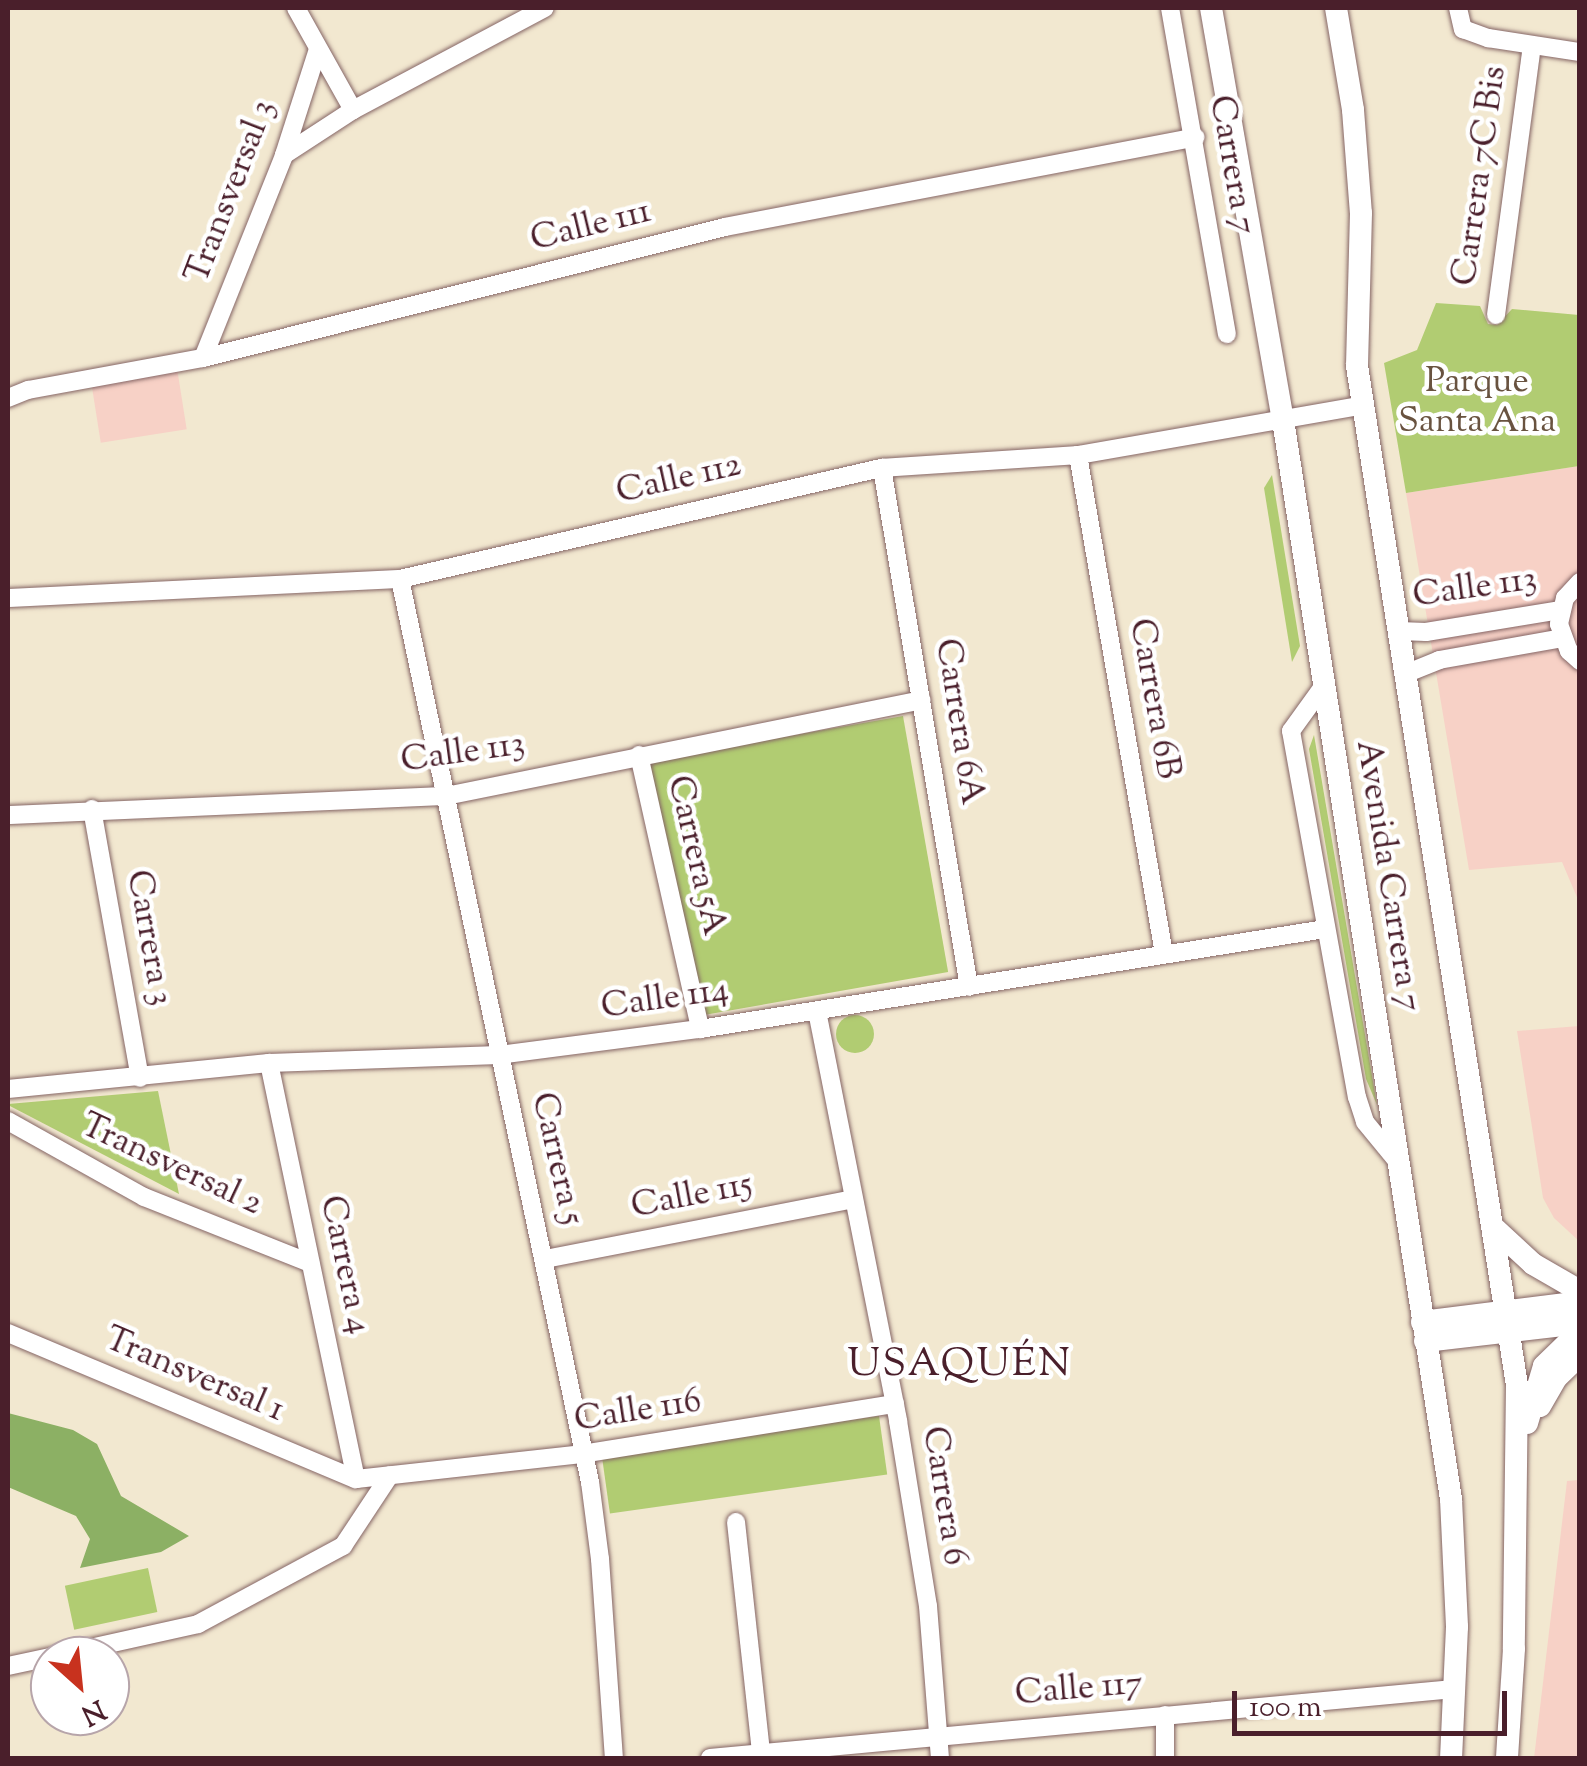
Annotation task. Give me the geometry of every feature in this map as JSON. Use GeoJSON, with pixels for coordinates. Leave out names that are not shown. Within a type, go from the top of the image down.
{"type":"FeatureCollection","features":[{"type":"Feature","properties":{"kind":"main road","name":"Avenida Carrera 7"},"geometry":{"type":"LineString","coordinates":[[1211,8],[1282,420],[1456,1541],[1451,1758]]}},
{"type":"Feature","properties":{"kind":"main road","name":"Avenida Carrera 7"},"geometry":{"type":"LineString","coordinates":[[1336,8],[1353,110],[1361,213],[1357,366],[1516,1385],[1517,1481],[1507,1758]]}},
{"type":"Feature","properties":{"kind":"main road"},"geometry":{"type":"LineString","coordinates":[[1492,1226],[1534,1264],[1580,1291]]}},
{"type":"Feature","properties":{"kind":"main road"},"geometry":{"type":"LineString","coordinates":[[1534,1264],[1580,1271]]}},
{"type":"Feature","properties":{"kind":"main road"},"geometry":{"type":"LineString","coordinates":[[1424,1331],[1507,1321],[1580,1302]]}},
{"type":"Feature","properties":{"kind":"main road"},"geometry":{"type":"LineString","coordinates":[[1507,1321],[1578,1336]]}},
{"type":"Feature","properties":{"kind":"main road"},"geometry":{"type":"LineString","coordinates":[[1517,1481],[1536,1383],[1553,1353],[1578,1336]]}},
{"type":"Feature","properties":{"kind":"street"},"geometry":{"type":"LineString","coordinates":[[296,8],[353,110]]}},
{"type":"Feature","properties":{"kind":"street"},"geometry":{"type":"LineString","coordinates":[[284,155],[353,110],[545,8]]}},
{"type":"Feature","properties":{"kind":"street","name":"Carrera 7"},"geometry":{"type":"LineString","coordinates":[[1170,8],[1227,334]]}},
{"type":"Feature","properties":{"kind":"street"},"geometry":{"type":"LineString","coordinates":[[1458,8],[1464,29],[1532,46],[1580,52]]}},
{"type":"Feature","properties":{"kind":"street","name":"Carrera 7C Bis"},"geometry":{"type":"LineString","coordinates":[[1496,315],[1532,46]]}},
{"type":"Feature","properties":{"kind":"street","name":"Transversal 3"},"geometry":{"type":"LineString","coordinates":[[203,358],[284,155],[318,49]]}},
{"type":"Feature","properties":{"kind":"street","name":"Calle 111"},"geometry":{"type":"LineString","coordinates":[[8,398],[28,390],[203,358],[725,226],[1194,137]]}},
{"type":"Feature","properties":{"kind":"street","name":"Calle 112"},"geometry":{"type":"LineString","coordinates":[[8,598],[400,579],[882,468],[1078,455],[1364,405]]}},
{"type":"Feature","properties":{"kind":"street","name":"Carrera 6B"},"geometry":{"type":"LineString","coordinates":[[1078,455],[1164,954]]}},
{"type":"Feature","properties":{"kind":"street","name":"Carrera 6A"},"geometry":{"type":"LineString","coordinates":[[882,468],[969,986]]}},
{"type":"Feature","properties":{"kind":"street","name":"Carrera 5"},"geometry":{"type":"LineString","coordinates":[[400,579],[582,1454],[600,1559],[614,1758]]}},
{"type":"Feature","properties":{"kind":"street"},"geometry":{"type":"LineString","coordinates":[[1580,582],[1560,610],[1562,638],[1580,661]]}},
{"type":"Feature","properties":{"kind":"street","name":"Calle 113"},"geometry":{"type":"LineString","coordinates":[[1399,631],[1426,632],[1560,610]]}},
{"type":"Feature","properties":{"kind":"street","name":"Calle 113"},"geometry":{"type":"LineString","coordinates":[[1405,674],[1439,660],[1562,638]]}},
{"type":"Feature","properties":{"kind":"street"},"geometry":{"type":"LineString","coordinates":[[1322,688],[1290,731],[1361,1114],[1397,1162]]}},
{"type":"Feature","properties":{"kind":"street","name":"Calle 113"},"geometry":{"type":"LineString","coordinates":[[8,815],[446,796],[921,700]]}},
{"type":"Feature","properties":{"kind":"street","name":"Carrera 5A"},"geometry":{"type":"LineString","coordinates":[[639,755],[700,1029]]}},
{"type":"Feature","properties":{"kind":"street","name":"Carrera 3"},"geometry":{"type":"LineString","coordinates":[[92,809],[140,1078]]}},
{"type":"Feature","properties":{"kind":"street","name":"Calle 114"},"geometry":{"type":"LineString","coordinates":[[8,1089],[270,1063],[499,1054],[700,1029],[1325,929]]}},
{"type":"Feature","properties":{"kind":"street","name":"Carrera 6"},"geometry":{"type":"LineString","coordinates":[[818,1011],[894,1404],[928,1606],[940,1758]]}},
{"type":"Feature","properties":{"kind":"street","name":"Carrera 4"},"geometry":{"type":"LineString","coordinates":[[270,1063],[356,1479]]}},
{"type":"Feature","properties":{"kind":"street","name":"Transversal 2"},"geometry":{"type":"LineString","coordinates":[[8,1121],[144,1197],[310,1264]]}},
{"type":"Feature","properties":{"kind":"street","name":"Calle 115"},"geometry":{"type":"LineString","coordinates":[[544,1259],[853,1199]]}},
{"type":"Feature","properties":{"kind":"street","name":"Transversal 1"},"geometry":{"type":"LineString","coordinates":[[8,1332],[356,1479]]}},
{"type":"Feature","properties":{"kind":"street","name":"Calle 116"},"geometry":{"type":"LineString","coordinates":[[356,1479],[582,1454],[894,1404]]}},
{"type":"Feature","properties":{"kind":"street"},"geometry":{"type":"LineString","coordinates":[[130,1639],[198,1624],[343,1546],[390,1475]]}},
{"type":"Feature","properties":{"kind":"street"},"geometry":{"type":"LineString","coordinates":[[736,1522],[761,1753]]}},
{"type":"Feature","properties":{"kind":"street","name":"Calle 117"},"geometry":{"type":"LineString","coordinates":[[710,1758],[1454,1690]]}},
{"type":"Feature","properties":{"kind":"street"},"geometry":{"type":"LineString","coordinates":[[1164,1758],[1165,1715]]}},
{"type":"Feature","properties":{"kind":"shaded area"},"geometry":{"type":"Polygon","coordinates":[[[177,368],[187,429],[101,443],[91,382],[177,368]]]}},
{"type":"Feature","properties":{"kind":"shaded area"},"geometry":{"type":"Polygon","coordinates":[[[1579,466],[1579,902],[1562,862],[1469,870],[1406,493],[1579,466]]]}},
{"type":"Feature","properties":{"kind":"shaded area"},"geometry":{"type":"Polygon","coordinates":[[[1580,1026],[1579,1241],[1554,1218],[1543,1198],[1517,1031],[1580,1026]]]}},
{"type":"Feature","properties":{"kind":"shaded area"},"geometry":{"type":"Polygon","coordinates":[[[1579,1480],[1579,1758],[1534,1758],[1567,1481],[1579,1480]]]}},
{"type":"Feature","properties":{"kind":"green space","name":"Parque Santa Ana"},"geometry":{"type":"Polygon","coordinates":[[[1436,303],[1480,306],[1488,324],[1497,325],[1512,309],[1579,315],[1579,466],[1406,493],[1384,363],[1417,350],[1436,303]]]}},
{"type":"Feature","properties":{"kind":"green space"},"geometry":{"type":"Polygon","coordinates":[[[1272,475],[1300,646],[1292,662],[1264,488],[1272,475]]]}},
{"type":"Feature","properties":{"kind":"green space"},"geometry":{"type":"Polygon","coordinates":[[[903,716],[948,972],[694,1017],[649,761],[903,716]]]}},
{"type":"Feature","properties":{"kind":"green space"},"geometry":{"type":"Polygon","coordinates":[[[1314,735],[1377,1105],[1366,1079],[1309,749],[1314,735]]]}},
{"type":"Feature","properties":{"kind":"green space"},"geometry":{"type":"Polygon","coordinates":[[[855,1015],[868,1021],[874,1034],[868,1047],[855,1053],[842,1047],[836,1034],[842,1021],[855,1015]]]}},
{"type":"Feature","properties":{"kind":"green space"},"geometry":{"type":"Polygon","coordinates":[[[158,1091],[179,1194],[8,1105],[8,1104],[158,1091]]]}},
{"type":"Feature","properties":{"kind":"green space"},"geometry":{"type":"Polygon","coordinates":[[[8,1413],[73,1430],[97,1444],[121,1496],[189,1536],[161,1552],[80,1568],[90,1539],[76,1516],[8,1487],[8,1413]]]}},
{"type":"Feature","properties":{"kind":"green space"},"geometry":{"type":"Polygon","coordinates":[[[879,1416],[887,1474],[610,1513],[602,1455],[879,1416]]]}},
{"type":"Feature","properties":{"kind":"green space"},"geometry":{"type":"Polygon","coordinates":[[[148,1568],[157,1612],[74,1630],[65,1586],[148,1568]]]}},
{"type":"Feature","properties":{"kind":"district","name":"USAQUÉN"},"geometry":{"type":"Point","coordinates":[960,1366]}}]}
